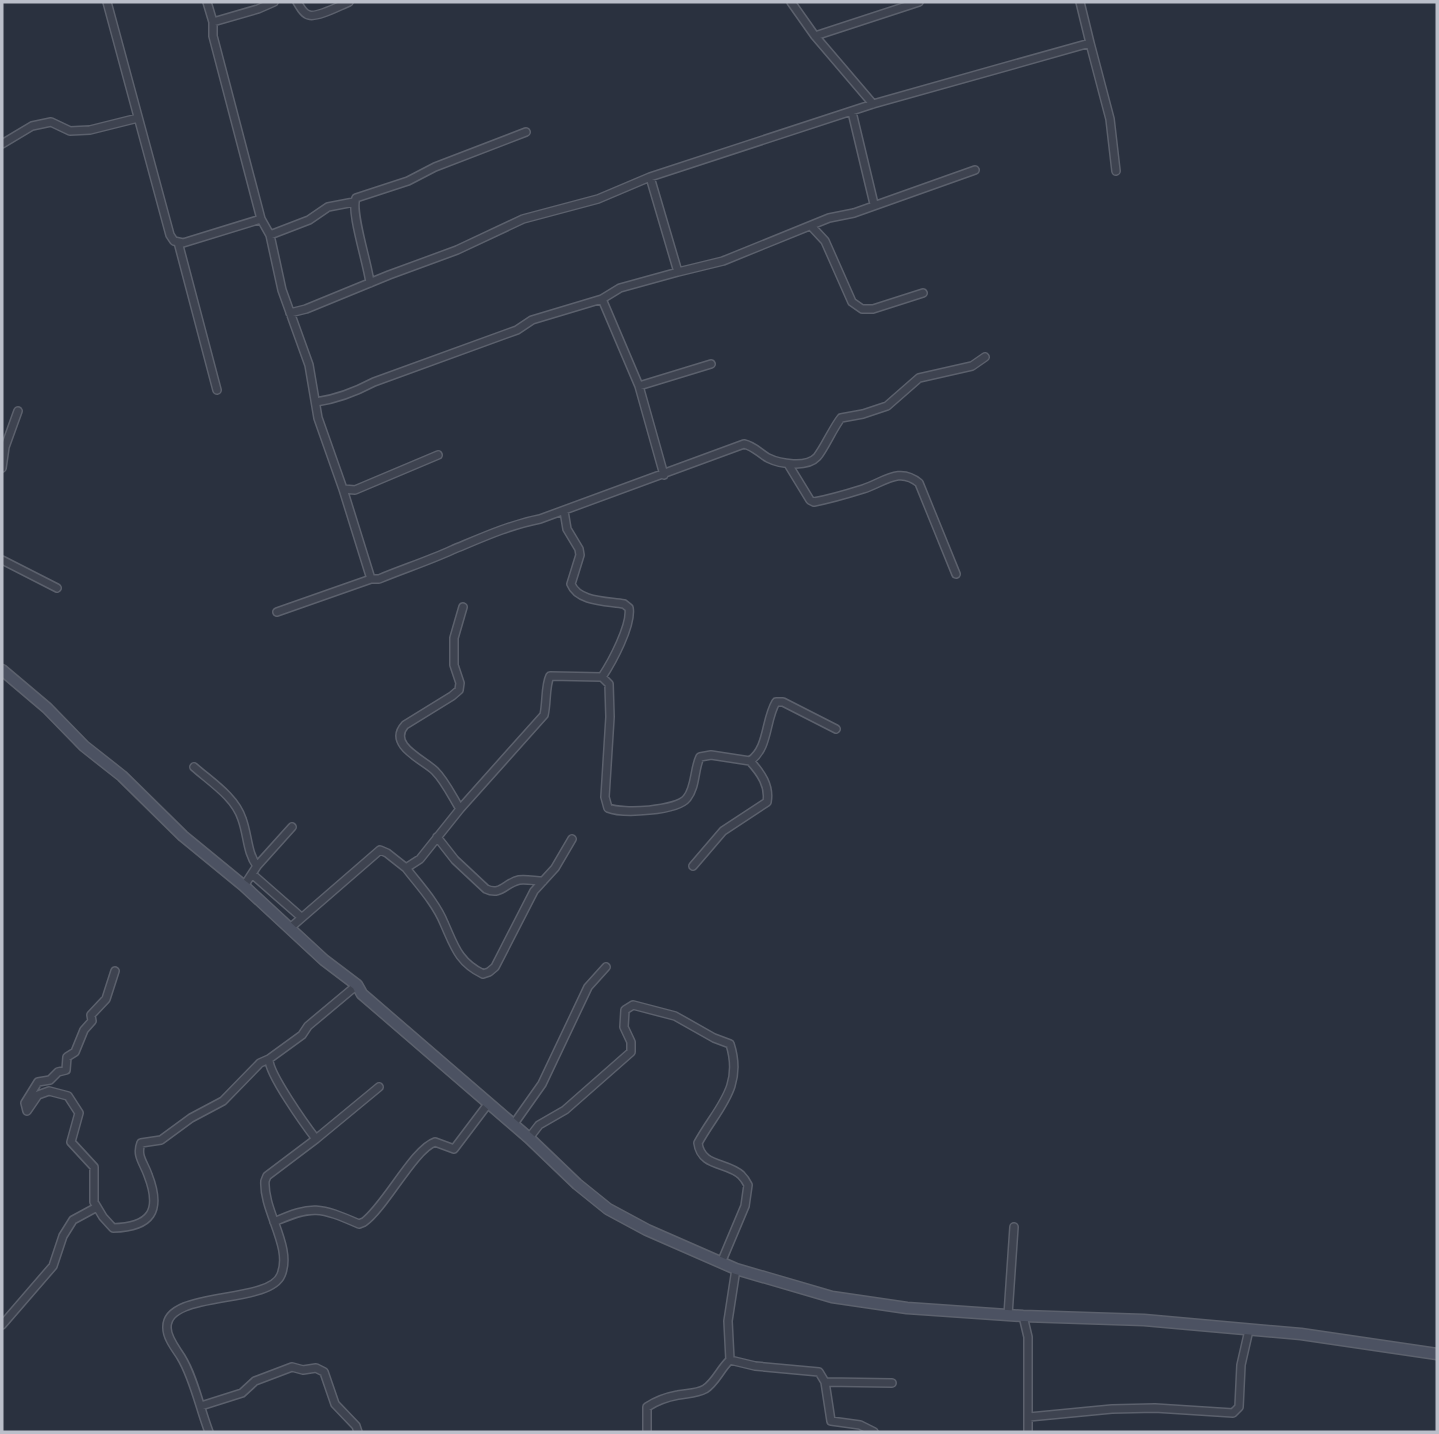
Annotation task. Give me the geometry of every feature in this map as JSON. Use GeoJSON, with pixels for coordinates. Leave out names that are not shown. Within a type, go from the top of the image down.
{"type":"FeatureCollection","features":[{"type":"Feature","properties":{"kind":"street"},"geometry":{"type":"LineString","coordinates":[[107,2],[170,235],[178,242],[217,390]]}},
{"type":"Feature","properties":{"kind":"street"},"geometry":{"type":"LineString","coordinates":[[206,2],[261,219],[270,235],[282,290],[309,366],[318,418],[371,579]]}},
{"type":"Feature","properties":{"kind":"street"},"geometry":{"type":"LineString","coordinates":[[213,22],[274,2]]}},
{"type":"Feature","properties":{"kind":"street"},"geometry":{"type":"LineString","coordinates":[[298,2],[305,14],[309,15],[316,15],[349,2]]}},
{"type":"Feature","properties":{"kind":"street"},"geometry":{"type":"LineString","coordinates":[[791,2],[814,36],[873,104]]}},
{"type":"Feature","properties":{"kind":"street"},"geometry":{"type":"LineString","coordinates":[[814,36],[919,2]]}},
{"type":"Feature","properties":{"kind":"street"},"geometry":{"type":"LineString","coordinates":[[1080,2],[1110,119],[1116,171]]}},
{"type":"Feature","properties":{"kind":"street"},"geometry":{"type":"LineString","coordinates":[[290,313],[457,250],[517,222],[598,199],[650,177],[873,104],[1090,43]]}},
{"type":"Feature","properties":{"kind":"street"},"geometry":{"type":"LineString","coordinates":[[852,112],[874,204]]}},
{"type":"Feature","properties":{"kind":"street"},"geometry":{"type":"LineString","coordinates":[[2,144],[32,126],[51,122],[70,131],[129,122],[138,118]]}},
{"type":"Feature","properties":{"kind":"street"},"geometry":{"type":"LineString","coordinates":[[370,283],[354,210],[356,198],[408,181],[435,167],[526,132]]}},
{"type":"Feature","properties":{"kind":"street"},"geometry":{"type":"LineString","coordinates":[[316,402],[352,394],[374,382],[517,330],[532,320],[601,299],[620,288],[723,261],[830,218],[854,213],[975,170]]}},
{"type":"Feature","properties":{"kind":"street"},"geometry":{"type":"LineString","coordinates":[[650,177],[678,272]]}},
{"type":"Feature","properties":{"kind":"street"},"geometry":{"type":"LineString","coordinates":[[270,235],[309,220],[328,207],[354,202]]}},
{"type":"Feature","properties":{"kind":"street"},"geometry":{"type":"LineString","coordinates":[[178,242],[198,240],[261,219]]}},
{"type":"Feature","properties":{"kind":"street"},"geometry":{"type":"LineString","coordinates":[[812,227],[825,240],[852,302],[862,309],[873,309],[923,293]]}},
{"type":"Feature","properties":{"kind":"street"},"geometry":{"type":"LineString","coordinates":[[601,299],[639,386],[664,475]]}},
{"type":"Feature","properties":{"kind":"street"},"geometry":{"type":"LineString","coordinates":[[277,612],[371,579],[379,579],[483,535],[564,511],[744,444],[751,445],[767,457],[788,464],[810,461],[817,456],[841,418],[887,406],[919,378],[972,366],[985,357]]}},
{"type":"Feature","properties":{"kind":"street"},"geometry":{"type":"LineString","coordinates":[[639,386],[711,364]]}},
{"type":"Feature","properties":{"kind":"street"},"geometry":{"type":"LineString","coordinates":[[2,468],[5,447],[18,411]]}},
{"type":"Feature","properties":{"kind":"street"},"geometry":{"type":"LineString","coordinates":[[343,489],[355,490],[438,455]]}},
{"type":"Feature","properties":{"kind":"street"},"geometry":{"type":"LineString","coordinates":[[788,464],[810,500],[814,502],[866,488],[889,476],[900,475],[914,479],[919,483],[956,574]]}},
{"type":"Feature","properties":{"kind":"street"},"geometry":{"type":"LineString","coordinates":[[564,511],[568,529],[580,555],[571,584],[573,590],[586,597],[624,604],[629,608],[629,622],[602,677]]}},
{"type":"Feature","properties":{"kind":"street"},"geometry":{"type":"LineString","coordinates":[[2,560],[57,587]]}},
{"type":"Feature","properties":{"kind":"street"},"geometry":{"type":"LineString","coordinates":[[460,809],[434,769],[407,751],[400,736],[402,729],[411,720],[426,713],[458,690],[460,683],[454,665],[454,638],[463,607]]}},
{"type":"Feature","properties":{"kind":"street"},"geometry":{"type":"LineString","coordinates":[[2,670],[47,708],[84,746],[122,776],[176,830],[244,886],[577,1184],[608,1209],[647,1230],[736,1269],[832,1297],[907,1308],[1023,1317],[1143,1320],[1301,1334],[1437,1354]]}},
{"type":"Feature","properties":{"kind":"street"},"geometry":{"type":"LineString","coordinates":[[406,868],[420,859],[460,809],[544,715],[548,698],[546,683],[550,676],[602,677],[609,684],[611,695],[605,797],[608,808],[624,811],[678,805],[688,798],[699,757],[711,755],[750,761],[757,756],[776,702],[783,702],[836,729]]}},
{"type":"Feature","properties":{"kind":"street"},"geometry":{"type":"LineString","coordinates":[[693,866],[723,831],[766,802],[769,792],[750,761]]}},
{"type":"Feature","properties":{"kind":"street"},"geometry":{"type":"LineString","coordinates":[[194,767],[234,802],[242,817],[251,857],[257,866]]}},
{"type":"Feature","properties":{"kind":"street"},"geometry":{"type":"LineString","coordinates":[[244,886],[257,866],[292,827]]}},
{"type":"Feature","properties":{"kind":"street"},"geometry":{"type":"LineString","coordinates":[[437,837],[455,860],[492,892],[519,880],[543,881]]}},
{"type":"Feature","properties":{"kind":"street"},"geometry":{"type":"LineString","coordinates":[[290,928],[380,850],[406,868],[444,922],[449,937],[463,959],[483,974],[495,967],[534,891],[555,868],[572,839]]}},
{"type":"Feature","properties":{"kind":"street"},"geometry":{"type":"LineString","coordinates":[[252,874],[301,917]]}},
{"type":"Feature","properties":{"kind":"street"},"geometry":{"type":"LineString","coordinates":[[513,1125],[542,1084],[587,986],[606,967]]}},
{"type":"Feature","properties":{"kind":"street"},"geometry":{"type":"LineString","coordinates":[[115,971],[106,999],[91,1015],[92,1021],[84,1030],[75,1052],[67,1057],[66,1069],[50,1080],[38,1082],[25,1103],[27,1111],[38,1095],[49,1091],[69,1098],[79,1113],[71,1142],[94,1167],[94,1202],[113,1228],[139,1225],[147,1220],[153,1211],[155,1199],[139,1156],[141,1143],[162,1140],[191,1118],[223,1101],[260,1063],[302,1035],[308,1026],[356,985]]}},
{"type":"Feature","properties":{"kind":"street"},"geometry":{"type":"LineString","coordinates":[[529,1139],[539,1125],[565,1110],[631,1052],[631,1042],[624,1027],[625,1010],[632,1005],[675,1016],[730,1044],[734,1055],[732,1089],[698,1143],[699,1151],[710,1162],[740,1174],[748,1185],[745,1206],[721,1263]]}},
{"type":"Feature","properties":{"kind":"street"},"geometry":{"type":"LineString","coordinates":[[269,1059],[268,1064],[274,1076],[316,1139]]}},
{"type":"Feature","properties":{"kind":"street"},"geometry":{"type":"LineString","coordinates":[[209,1432],[188,1371],[168,1332],[168,1322],[175,1312],[212,1299],[262,1291],[275,1285],[285,1265],[284,1251],[274,1222],[265,1181],[267,1176],[379,1087]]}},
{"type":"Feature","properties":{"kind":"street"},"geometry":{"type":"LineString","coordinates":[[274,1222],[309,1209],[320,1209],[359,1224],[364,1222],[405,1174],[422,1149],[435,1142],[454,1149],[488,1104]]}},
{"type":"Feature","properties":{"kind":"street"},"geometry":{"type":"LineString","coordinates":[[2,1325],[53,1266],[63,1236],[73,1220],[97,1207]]}},
{"type":"Feature","properties":{"kind":"street"},"geometry":{"type":"LineString","coordinates":[[1008,1315],[1014,1227]]}},
{"type":"Feature","properties":{"kind":"street"},"geometry":{"type":"LineString","coordinates":[[730,1360],[728,1321],[736,1269]]}},
{"type":"Feature","properties":{"kind":"street"},"geometry":{"type":"LineString","coordinates":[[1023,1317],[1028,1337],[1028,1432]]}},
{"type":"Feature","properties":{"kind":"street"},"geometry":{"type":"LineString","coordinates":[[1029,1417],[1155,1408],[1233,1413],[1239,1407],[1241,1365],[1249,1330]]}},
{"type":"Feature","properties":{"kind":"street"},"geometry":{"type":"LineString","coordinates":[[730,1360],[755,1366],[819,1372],[825,1382],[831,1421],[860,1425],[874,1432]]}},
{"type":"Feature","properties":{"kind":"street"},"geometry":{"type":"LineString","coordinates":[[647,1432],[647,1407],[679,1394],[705,1389],[713,1382],[719,1369],[730,1360]]}},
{"type":"Feature","properties":{"kind":"street"},"geometry":{"type":"LineString","coordinates":[[201,1406],[242,1393],[255,1381],[292,1367],[303,1370],[316,1368],[324,1372],[335,1404],[356,1426],[358,1432]]}},
{"type":"Feature","properties":{"kind":"street"},"geometry":{"type":"LineString","coordinates":[[825,1382],[891,1383]]}}]}
